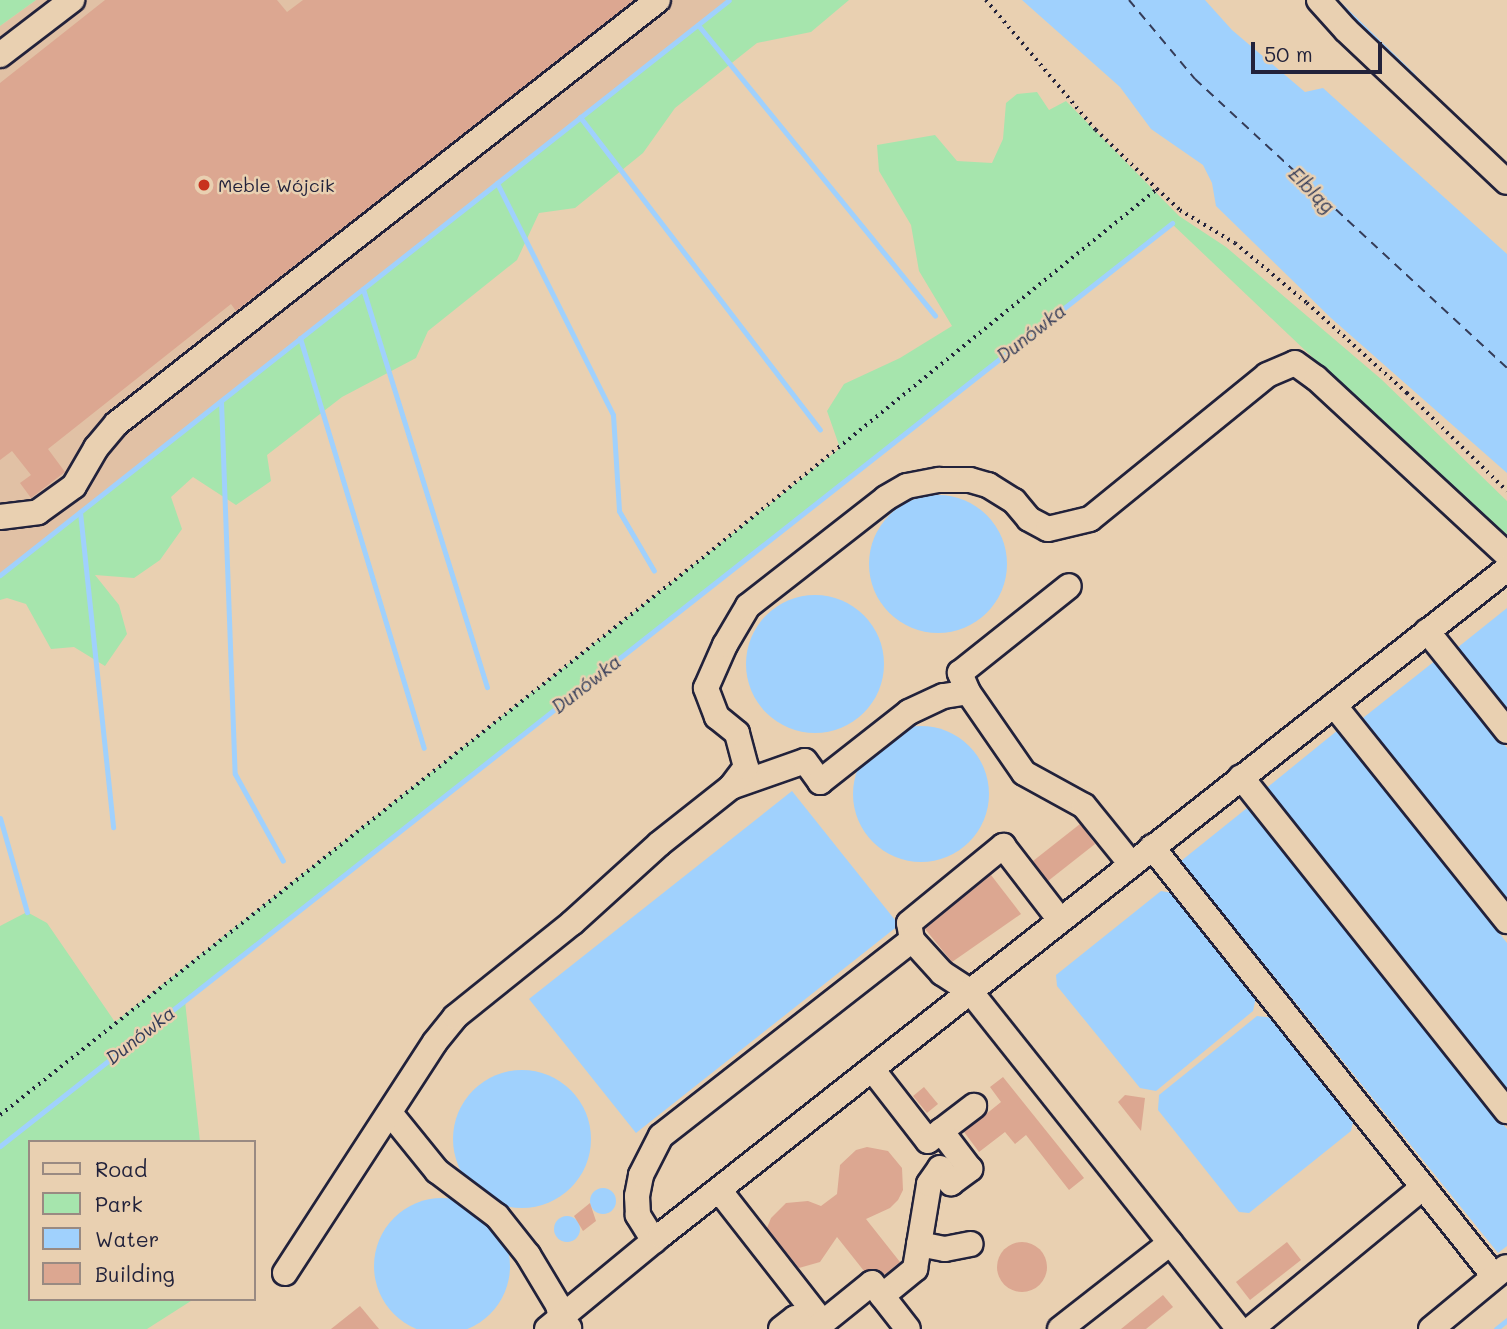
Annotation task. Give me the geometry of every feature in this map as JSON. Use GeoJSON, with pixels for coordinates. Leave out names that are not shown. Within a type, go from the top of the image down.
{"type":"FeatureCollection","features":[{"type":"Feature","properties":{"kind":"street"},"geometry":{"type":"LineString","coordinates":[[0,55],[72,0]]}},
{"type":"Feature","properties":{"kind":"street"},"geometry":{"type":"LineString","coordinates":[[0,517],[38,512],[74,486],[96,448],[116,424],[658,0]]}},
{"type":"Feature","properties":{"kind":"street"},"geometry":{"type":"LineString","coordinates":[[1319,0],[1346,30],[1507,182]]}},
{"type":"Feature","properties":{"kind":"street"},"geometry":{"type":"LineString","coordinates":[[285,1273],[435,1042],[455,1017],[572,923],[659,844],[731,787],[746,767],[737,733],[718,717],[706,688],[725,645],[748,606],[886,498],[907,486],[939,480],[970,480],[988,485],[1014,501],[1029,519],[1048,529],[1090,519],[1267,375],[1295,363],[1334,394],[1507,555]]}},
{"type":"Feature","properties":{"kind":"street"},"geometry":{"type":"LineString","coordinates":[[559,1325],[654,1241],[1507,569]]}},
{"type":"Feature","properties":{"kind":"street"},"geometry":{"type":"LineString","coordinates":[[1069,586],[960,673],[968,692],[1024,773],[1084,806],[1131,864]]}},
{"type":"Feature","properties":{"kind":"street"},"geometry":{"type":"LineString","coordinates":[[1427,631],[1507,731]]}},
{"type":"Feature","properties":{"kind":"street"},"geometry":{"type":"LineString","coordinates":[[731,787],[805,761],[820,782],[909,712],[944,696],[968,692]]}},
{"type":"Feature","properties":{"kind":"street"},"geometry":{"type":"LineString","coordinates":[[1334,705],[1507,921]]}},
{"type":"Feature","properties":{"kind":"street"},"geometry":{"type":"LineString","coordinates":[[1241,777],[1507,1111]]}},
{"type":"Feature","properties":{"kind":"street"},"geometry":{"type":"LineString","coordinates":[[1060,920],[1003,846],[909,923],[912,940],[942,973],[970,991],[1239,1329]]}},
{"type":"Feature","properties":{"kind":"street"},"geometry":{"type":"LineString","coordinates":[[1152,847],[1423,1187],[1501,1271],[1431,1329]]}},
{"type":"Feature","properties":{"kind":"street"},"geometry":{"type":"LineString","coordinates":[[654,1241],[638,1215],[637,1195],[641,1175],[662,1136],[912,940]]}},
{"type":"Feature","properties":{"kind":"street"},"geometry":{"type":"LineString","coordinates":[[872,1069],[928,1141],[974,1106]]}},
{"type":"Feature","properties":{"kind":"street"},"geometry":{"type":"LineString","coordinates":[[390,1112],[438,1171],[497,1216],[528,1255],[558,1305],[559,1325]]}},
{"type":"Feature","properties":{"kind":"street"},"geometry":{"type":"LineString","coordinates":[[882,1296],[915,1269],[929,1184],[940,1168],[951,1183],[970,1168],[941,1131]]}},
{"type":"Feature","properties":{"kind":"street"},"geometry":{"type":"LineString","coordinates":[[1251,1329],[1423,1187]]}},
{"type":"Feature","properties":{"kind":"street"},"geometry":{"type":"LineString","coordinates":[[719,1190],[814,1327]]}},
{"type":"Feature","properties":{"kind":"street"},"geometry":{"type":"LineString","coordinates":[[1060,1329],[1170,1243]]}},
{"type":"Feature","properties":{"kind":"street"},"geometry":{"type":"LineString","coordinates":[[919,1244],[945,1249],[971,1244]]}},
{"type":"Feature","properties":{"kind":"street"},"geometry":{"type":"LineString","coordinates":[[814,1327],[872,1283],[908,1329]]}},
{"type":"Feature","properties":{"kind":"street"},"geometry":{"type":"LineString","coordinates":[[781,1329],[795,1318],[814,1327]]}},
{"type":"Feature","properties":{"kind":"path"},"geometry":{"type":"LineString","coordinates":[[986,0],[1096,130],[1157,189],[1180,210],[1235,243],[1307,303],[1507,491]]}},
{"type":"Feature","properties":{"kind":"path"},"geometry":{"type":"LineString","coordinates":[[0,1115],[691,567],[1157,189]]}},
{"type":"Feature","properties":{"kind":"shaded area","name":"Meble Wójcik"},"geometry":{"type":"Polygon","coordinates":[[[36,0],[729,0],[0,575],[0,26],[36,0]]]}},
{"type":"Feature","properties":{"kind":"green space"},"geometry":{"type":"Polygon","coordinates":[[[0,0],[36,0],[0,26],[0,0]]]}},
{"type":"Feature","properties":{"kind":"green space"},"geometry":{"type":"Polygon","coordinates":[[[729,0],[849,0],[811,32],[757,43],[675,108],[643,153],[575,208],[539,213],[517,260],[428,331],[416,358],[342,397],[267,455],[271,481],[236,505],[193,477],[171,497],[182,529],[160,560],[134,578],[95,575],[119,605],[127,634],[105,666],[74,647],[51,649],[26,604],[7,598],[0,600],[0,575],[729,0]]]}},
{"type":"Feature","properties":{"kind":"green space"},"geometry":{"type":"Polygon","coordinates":[[[1037,92],[1049,110],[1066,101],[1179,216],[1226,247],[1381,379],[1507,501],[1507,542],[1171,223],[185,1001],[200,1140],[28,1140],[28,1301],[191,1301],[147,1329],[0,1329],[0,926],[27,912],[47,923],[115,1022],[840,448],[827,411],[844,384],[900,358],[952,326],[919,271],[911,225],[879,171],[877,145],[935,135],[957,161],[992,163],[1003,139],[1006,103],[1017,94],[1037,92]]]}},
{"type":"Feature","properties":{"kind":"water","name":"Elbląg"},"geometry":{"type":"Polygon","coordinates":[[[1022,0],[1205,0],[1232,30],[1305,92],[1323,88],[1507,254],[1507,473],[1331,318],[1216,206],[1212,183],[1203,165],[1151,129],[1120,87],[1022,0]]]}},
{"type":"Feature","properties":{"kind":"water"},"geometry":{"type":"Polygon","coordinates":[[[938,495],[964,500],[987,515],[1002,538],[1007,564],[1002,590],[987,613],[964,628],[938,633],[912,628],[889,613],[874,590],[869,564],[874,538],[889,515],[912,500],[938,495]]]}},
{"type":"Feature","properties":{"kind":"water"},"geometry":{"type":"Polygon","coordinates":[[[815,595],[841,600],[864,615],[879,638],[884,664],[879,690],[864,713],[841,728],[815,733],[789,728],[766,713],[751,690],[746,664],[751,638],[766,615],[789,600],[815,595]]]}},
{"type":"Feature","properties":{"kind":"water"},"geometry":{"type":"Polygon","coordinates":[[[1507,608],[1507,711],[1457,648],[1507,608]]]}},
{"type":"Feature","properties":{"kind":"water"},"geometry":{"type":"Polygon","coordinates":[[[1436,660],[1507,748],[1507,899],[1363,718],[1436,660]]]}},
{"type":"Feature","properties":{"kind":"water"},"geometry":{"type":"Polygon","coordinates":[[[921,726],[947,731],[969,746],[984,768],[989,794],[984,820],[969,842],[947,857],[921,862],[895,857],[873,842],[858,820],[853,794],[858,768],[873,746],[895,731],[921,726]]]}},
{"type":"Feature","properties":{"kind":"water"},"geometry":{"type":"Polygon","coordinates":[[[1338,730],[1507,943],[1507,1096],[1264,790],[1338,730]]]}},
{"type":"Feature","properties":{"kind":"water"},"geometry":{"type":"Polygon","coordinates":[[[792,791],[899,925],[636,1133],[529,999],[792,791]]]}},
{"type":"Feature","properties":{"kind":"water"},"geometry":{"type":"Polygon","coordinates":[[[1247,808],[1507,1129],[1507,1246],[1498,1253],[1181,861],[1247,808]]]}},
{"type":"Feature","properties":{"kind":"water"},"geometry":{"type":"Polygon","coordinates":[[[1161,891],[1173,893],[1257,993],[1253,1011],[1156,1091],[1140,1088],[1057,986],[1056,975],[1161,891]]]}},
{"type":"Feature","properties":{"kind":"water"},"geometry":{"type":"Polygon","coordinates":[[[1257,1016],[1274,1018],[1353,1122],[1351,1131],[1249,1213],[1239,1212],[1158,1110],[1159,1095],[1257,1016]]]}},
{"type":"Feature","properties":{"kind":"water"},"geometry":{"type":"Polygon","coordinates":[[[522,1070],[548,1076],[571,1090],[585,1113],[591,1139],[585,1165],[571,1188],[548,1202],[522,1208],[496,1202],[473,1188],[459,1165],[453,1139],[459,1113],[473,1090],[496,1076],[522,1070]]]}},
{"type":"Feature","properties":{"kind":"water"},"geometry":{"type":"Polygon","coordinates":[[[603,1188],[612,1192],[616,1201],[612,1210],[603,1214],[594,1210],[590,1201],[594,1192],[603,1188]]]}},
{"type":"Feature","properties":{"kind":"water"},"geometry":{"type":"Polygon","coordinates":[[[429,1199],[455,1199],[480,1210],[498,1228],[509,1253],[509,1279],[505,1292],[490,1314],[465,1330],[416,1329],[394,1314],[379,1292],[375,1279],[375,1253],[386,1228],[404,1210],[429,1199]]]}},
{"type":"Feature","properties":{"kind":"water"},"geometry":{"type":"Polygon","coordinates":[[[567,1216],[576,1220],[580,1229],[576,1238],[567,1242],[558,1238],[554,1229],[558,1220],[567,1216]]]}},
{"type":"Feature","properties":{"kind":"building","name":"Meble Wójcik"},"geometry":{"type":"Polygon","coordinates":[[[105,0],[277,0],[287,12],[303,0],[634,0],[236,311],[231,304],[48,449],[65,472],[31,498],[20,483],[31,475],[12,451],[0,460],[0,83],[105,0]]]}},
{"type":"Feature","properties":{"kind":"building"},"geometry":{"type":"Polygon","coordinates":[[[1080,824],[1095,844],[1048,881],[1033,861],[1080,824]]]}},
{"type":"Feature","properties":{"kind":"building"},"geometry":{"type":"Polygon","coordinates":[[[991,875],[1021,914],[952,962],[925,929],[991,875]]]}},
{"type":"Feature","properties":{"kind":"building"},"geometry":{"type":"Polygon","coordinates":[[[1003,1077],[1084,1178],[1069,1190],[1026,1135],[1015,1144],[1005,1132],[979,1152],[964,1132],[1001,1102],[990,1087],[1003,1077]]]}},
{"type":"Feature","properties":{"kind":"building"},"geometry":{"type":"Polygon","coordinates":[[[924,1087],[938,1104],[927,1113],[913,1096],[924,1087]]]}},
{"type":"Feature","properties":{"kind":"building"},"geometry":{"type":"Polygon","coordinates":[[[1125,1095],[1145,1098],[1141,1131],[1118,1102],[1125,1095]]]}},
{"type":"Feature","properties":{"kind":"building"},"geometry":{"type":"Polygon","coordinates":[[[867,1147],[888,1151],[902,1168],[903,1190],[898,1200],[890,1208],[866,1219],[900,1262],[884,1275],[877,1269],[864,1271],[837,1237],[820,1262],[799,1268],[767,1228],[771,1218],[786,1203],[808,1201],[821,1206],[837,1194],[840,1165],[856,1150],[867,1147]]]}},
{"type":"Feature","properties":{"kind":"building"},"geometry":{"type":"Polygon","coordinates":[[[590,1203],[596,1221],[583,1231],[574,1216],[590,1203]]]}},
{"type":"Feature","properties":{"kind":"building"},"geometry":{"type":"Polygon","coordinates":[[[1022,1242],[1039,1250],[1047,1267],[1039,1284],[1022,1292],[1005,1284],[997,1267],[1005,1250],[1022,1242]]]}},
{"type":"Feature","properties":{"kind":"building"},"geometry":{"type":"Polygon","coordinates":[[[1287,1242],[1301,1260],[1250,1300],[1236,1282],[1287,1242]]]}},
{"type":"Feature","properties":{"kind":"building"},"geometry":{"type":"Polygon","coordinates":[[[1163,1295],[1173,1307],[1146,1329],[1121,1329],[1163,1295]]]}},
{"type":"Feature","properties":{"kind":"building"},"geometry":{"type":"Polygon","coordinates":[[[360,1306],[379,1329],[331,1329],[360,1306]]]}},
{"type":"Feature","properties":{"kind":"waterway"},"geometry":{"type":"LineString","coordinates":[[0,575],[729,0]]}},
{"type":"Feature","properties":{"kind":"waterway"},"geometry":{"type":"LineString","coordinates":[[1337,2],[1413,76]]}},
{"type":"Feature","properties":{"kind":"waterway"},"geometry":{"type":"LineString","coordinates":[[698,25],[935,316]]}},
{"type":"Feature","properties":{"kind":"waterway"},"geometry":{"type":"LineString","coordinates":[[580,117],[820,430]]}},
{"type":"Feature","properties":{"kind":"waterway"},"geometry":{"type":"LineString","coordinates":[[497,183],[613,415],[619,511],[654,571]]}},
{"type":"Feature","properties":{"kind":"waterway","name":"Dunówka"},"geometry":{"type":"LineString","coordinates":[[0,1146],[1172,223]]}},
{"type":"Feature","properties":{"kind":"waterway"},"geometry":{"type":"LineString","coordinates":[[363,289],[487,687]]}},
{"type":"Feature","properties":{"kind":"waterway"},"geometry":{"type":"LineString","coordinates":[[300,338],[424,748]]}},
{"type":"Feature","properties":{"kind":"waterway"},"geometry":{"type":"LineString","coordinates":[[221,401],[235,774],[283,861]]}},
{"type":"Feature","properties":{"kind":"waterway"},"geometry":{"type":"LineString","coordinates":[[80,512],[113,827]]}},
{"type":"Feature","properties":{"kind":"waterway"},"geometry":{"type":"LineString","coordinates":[[0,818],[27,912]]}},
{"type":"Feature","properties":{"kind":"waterway"},"geometry":{"type":"LineString","coordinates":[[1496,1329],[1507,1320]]}},
{"type":"Feature","properties":{"kind":"ferry route"},"geometry":{"type":"LineString","coordinates":[[1129,0],[1195,79],[1507,368]]}},
{"type":"Feature","properties":{"kind":"place","name":"Meble Wójcik"},"geometry":{"type":"Point","coordinates":[204,185]}}]}
